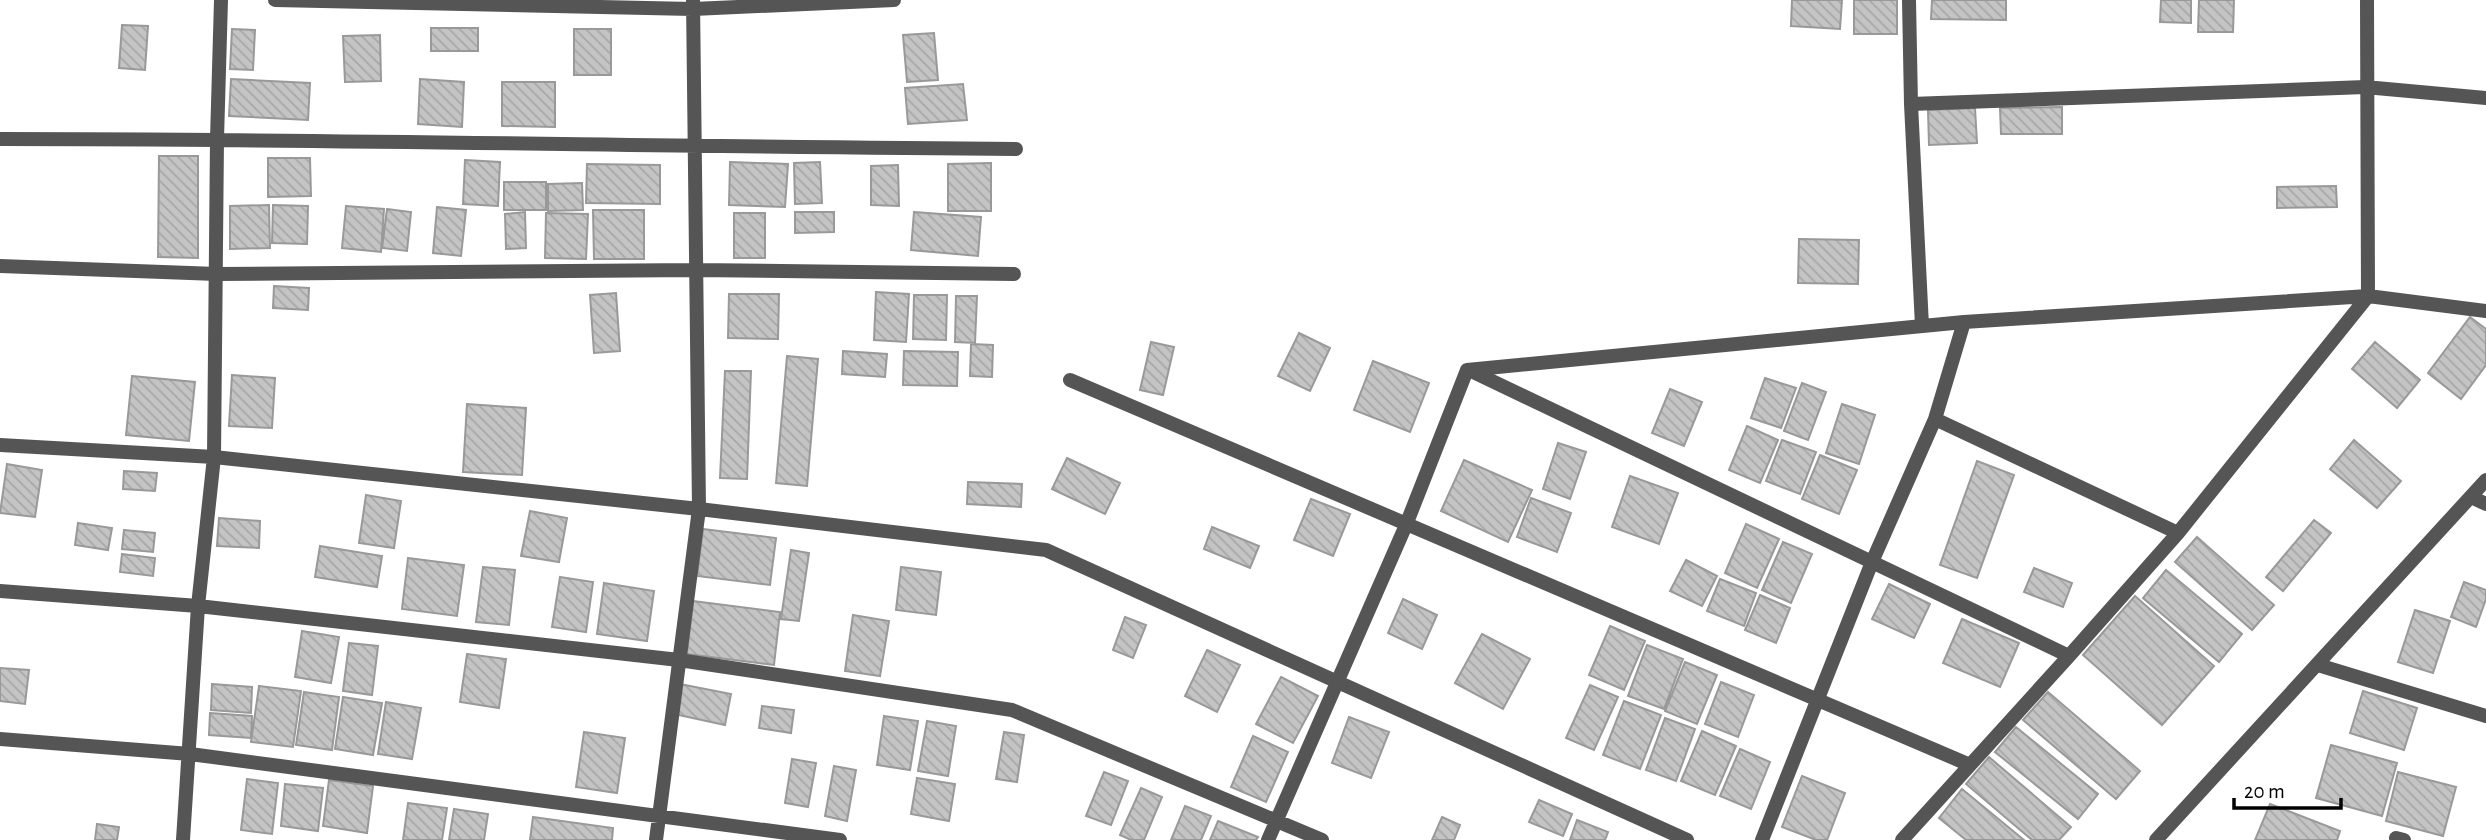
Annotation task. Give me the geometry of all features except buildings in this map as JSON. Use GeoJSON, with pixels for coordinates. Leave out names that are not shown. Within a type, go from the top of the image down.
{"type":"FeatureCollection","features":[{"type":"Feature","properties":{"kind":"street"},"geometry":{"type":"LineString","coordinates":[[183,840],[198,606],[214,457],[221,0]]}},
{"type":"Feature","properties":{"kind":"street"},"geometry":{"type":"LineString","coordinates":[[275,0],[693,4],[894,0]]}},
{"type":"Feature","properties":{"kind":"street"},"geometry":{"type":"LineString","coordinates":[[1909,0],[1922,326]]}},
{"type":"Feature","properties":{"kind":"street"},"geometry":{"type":"LineString","coordinates":[[1902,840],[2178,533],[2368,296],[2365,87],[2367,0]]}},
{"type":"Feature","properties":{"kind":"street"},"geometry":{"type":"LineString","coordinates":[[656,840],[699,509],[693,4]]}},
{"type":"Feature","properties":{"kind":"street"},"geometry":{"type":"LineString","coordinates":[[1912,104],[2365,87],[2486,98]]}},
{"type":"Feature","properties":{"kind":"street"},"geometry":{"type":"LineString","coordinates":[[0,139],[217,139],[1016,149]]}},
{"type":"Feature","properties":{"kind":"street"},"geometry":{"type":"LineString","coordinates":[[0,266],[217,274],[696,270],[1014,274]]}},
{"type":"Feature","properties":{"kind":"street"},"geometry":{"type":"LineString","coordinates":[[1467,370],[1964,322],[2368,296],[2486,311]]}},
{"type":"Feature","properties":{"kind":"street"},"geometry":{"type":"LineString","coordinates":[[1762,840],[1872,562],[1935,419],[1964,322]]}},
{"type":"Feature","properties":{"kind":"street"},"geometry":{"type":"LineString","coordinates":[[1268,840],[1406,524],[1467,370]]}},
{"type":"Feature","properties":{"kind":"street"},"geometry":{"type":"LineString","coordinates":[[1467,370],[2069,656]]}},
{"type":"Feature","properties":{"kind":"street"},"geometry":{"type":"LineString","coordinates":[[1070,380],[1970,765]]}},
{"type":"Feature","properties":{"kind":"street"},"geometry":{"type":"LineString","coordinates":[[1935,419],[2178,533]]}},
{"type":"Feature","properties":{"kind":"street"},"geometry":{"type":"LineString","coordinates":[[0,445],[214,457],[699,509],[1046,550],[1687,840]]}},
{"type":"Feature","properties":{"kind":"street"},"geometry":{"type":"LineString","coordinates":[[2156,840],[2486,480]]}},
{"type":"Feature","properties":{"kind":"street"},"geometry":{"type":"LineString","coordinates":[[2472,497],[2486,504]]}},
{"type":"Feature","properties":{"kind":"street"},"geometry":{"type":"LineString","coordinates":[[0,591],[198,606],[680,660],[1012,710],[1322,840]]}},
{"type":"Feature","properties":{"kind":"street"},"geometry":{"type":"LineString","coordinates":[[2318,665],[2486,716]]}},
{"type":"Feature","properties":{"kind":"street"},"geometry":{"type":"LineString","coordinates":[[0,739],[190,754],[840,840]]}}]}
